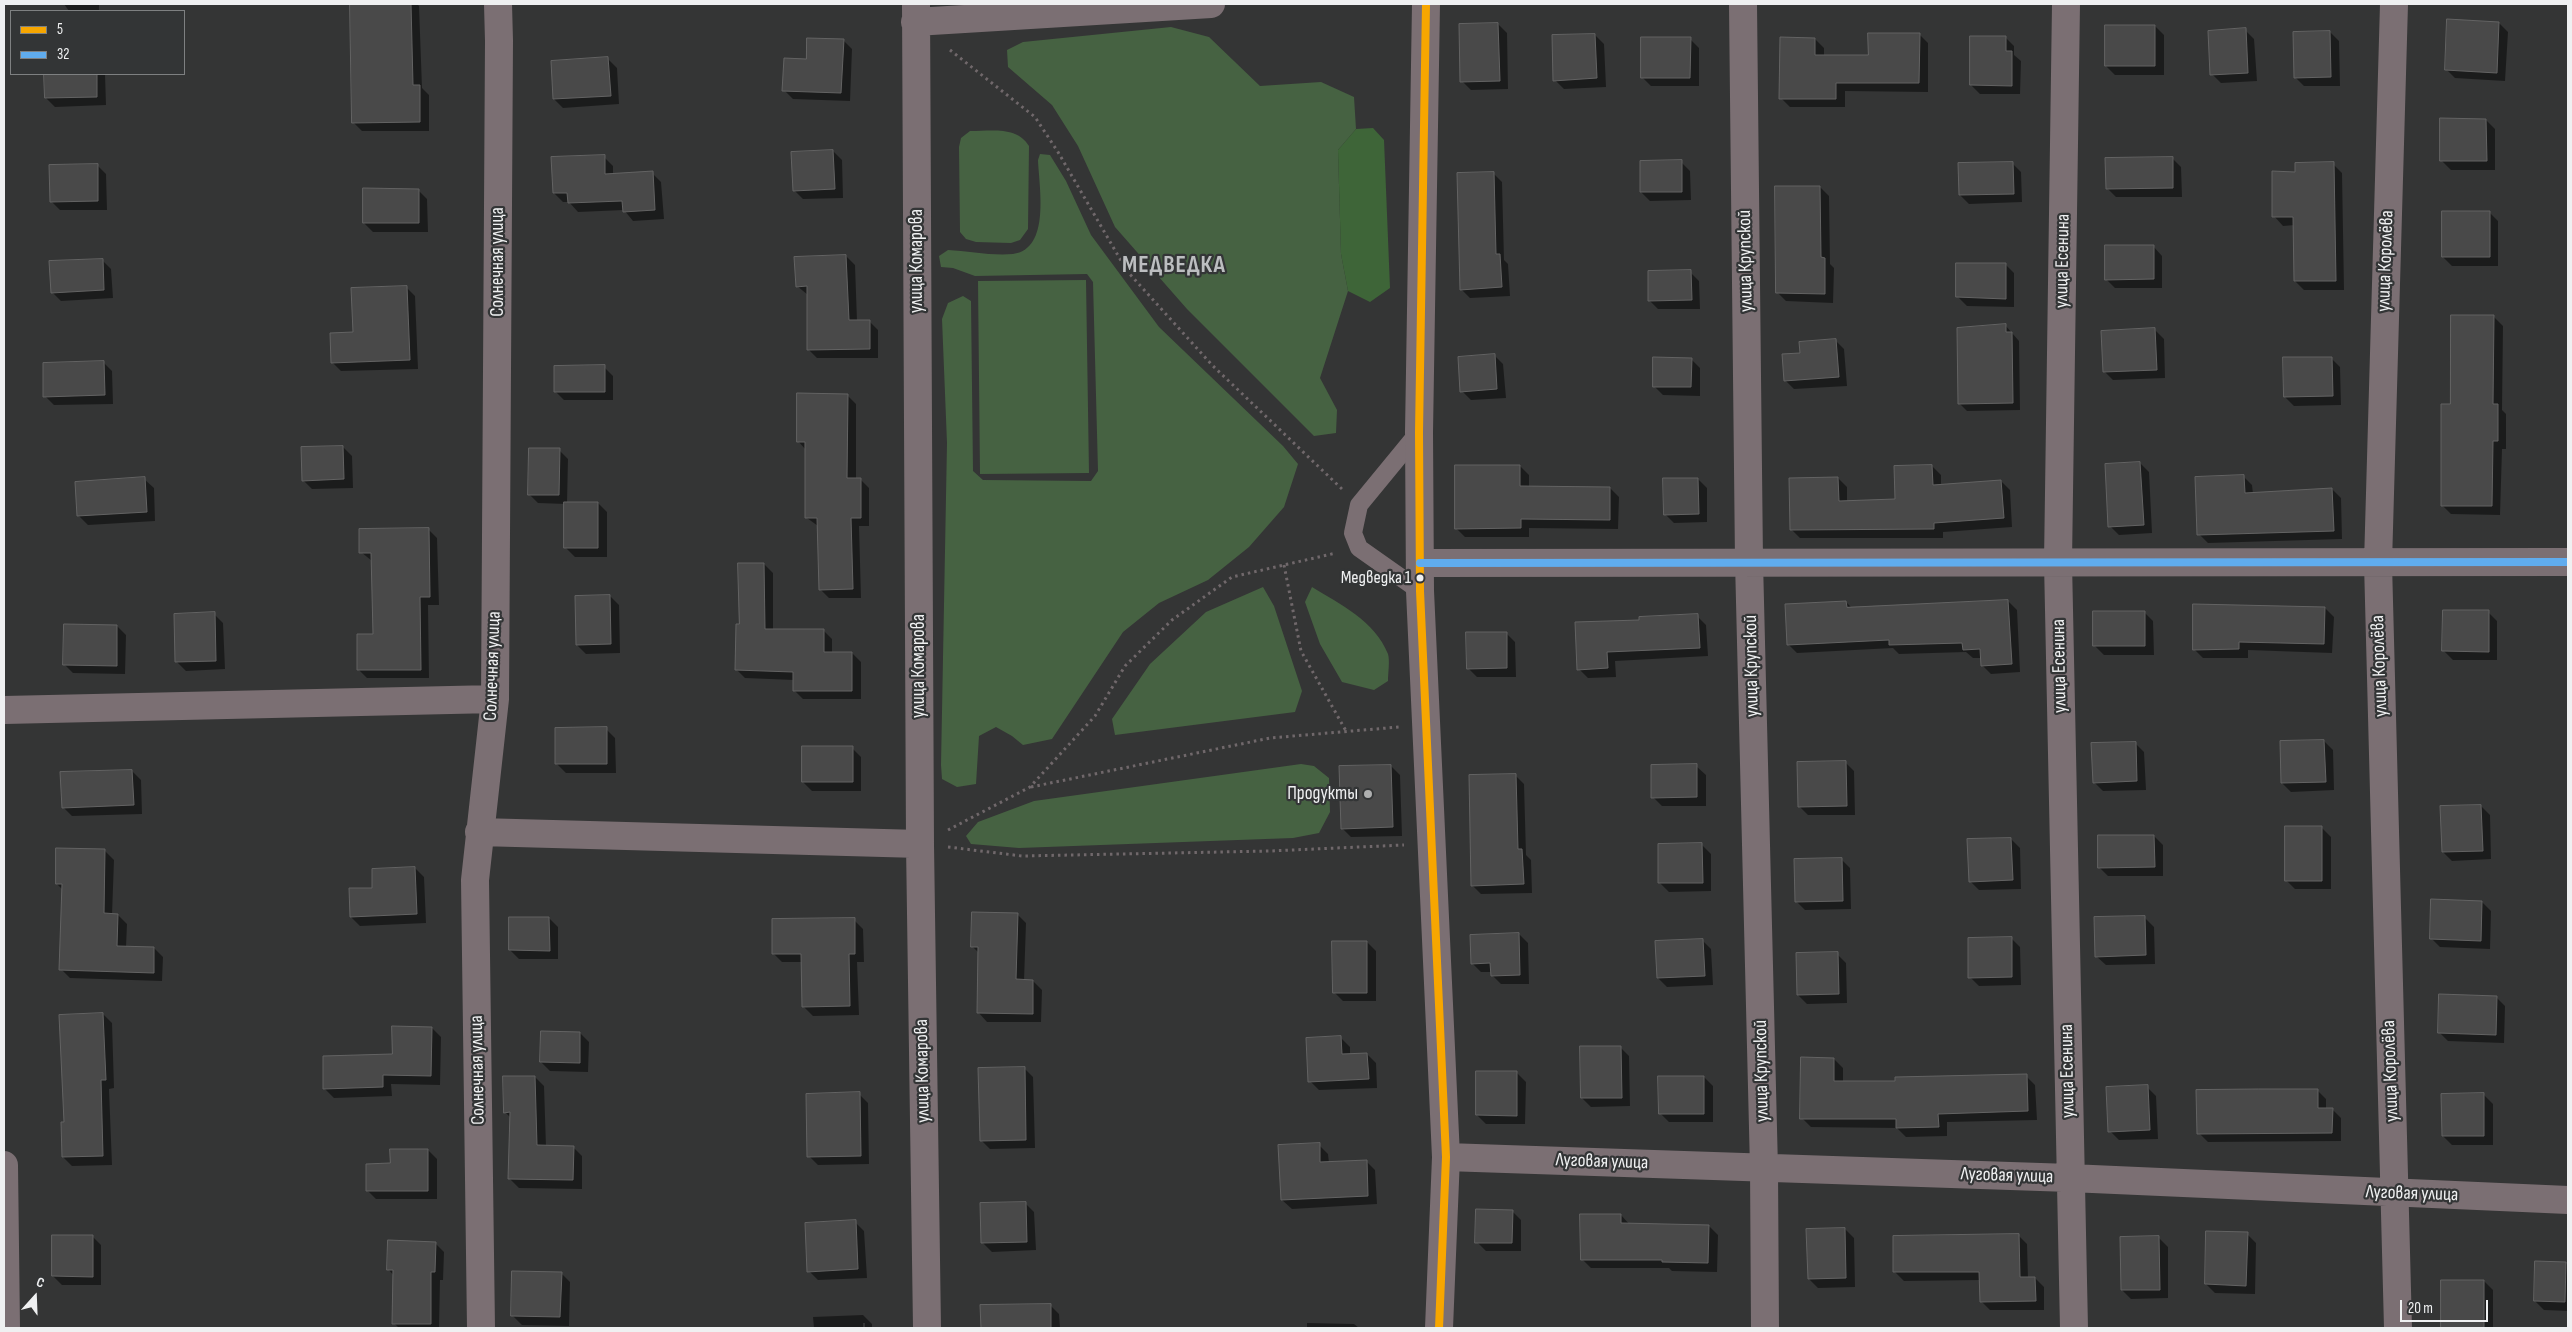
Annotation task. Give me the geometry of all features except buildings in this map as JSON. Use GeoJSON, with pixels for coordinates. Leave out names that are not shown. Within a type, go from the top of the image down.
{"type":"FeatureCollection","features":[{"type":"Feature","properties":{"kind":"street","name":"Солнечная улица"},"geometry":{"type":"LineString","coordinates":[[481,1328],[475,880],[495,699],[498,4]]}},
{"type":"Feature","properties":{"kind":"street"},"geometry":{"type":"LineString","coordinates":[[916,13],[1211,4]]}},
{"type":"Feature","properties":{"kind":"street"},"geometry":{"type":"LineString","coordinates":[[1426,4],[1418,432],[1420,591],[1446,1157],[1439,1328]]}},
{"type":"Feature","properties":{"kind":"street","name":"улица Крупской"},"geometry":{"type":"LineString","coordinates":[[1743,4],[1749,561],[1764,1168],[1765,1328]]}},
{"type":"Feature","properties":{"kind":"street","name":"улица Есенина"},"geometry":{"type":"LineString","coordinates":[[2066,4],[2058,562],[2074,1328]]}},
{"type":"Feature","properties":{"kind":"street","name":"улица Королёва"},"geometry":{"type":"LineString","coordinates":[[2394,4],[2378,563],[2398,1328]]}},
{"type":"Feature","properties":{"kind":"street","name":"улица Комарова"},"geometry":{"type":"LineString","coordinates":[[916,13],[920,844],[927,1328]]}},
{"type":"Feature","properties":{"kind":"street"},"geometry":{"type":"LineString","coordinates":[[1420,563],[1749,561],[2568,562]]}},
{"type":"Feature","properties":{"kind":"street"},"geometry":{"type":"LineString","coordinates":[[4,710],[495,699]]}},
{"type":"Feature","properties":{"kind":"street"},"geometry":{"type":"LineString","coordinates":[[480,832],[920,844]]}},
{"type":"Feature","properties":{"kind":"street","name":"Луговая улица"},"geometry":{"type":"LineString","coordinates":[[1446,1157],[2070,1178],[2394,1194],[2568,1200]]}},
{"type":"Feature","properties":{"kind":"street"},"geometry":{"type":"LineString","coordinates":[[4,1165],[6,1328]]}},
{"type":"Feature","properties":{"kind":"lane"},"geometry":{"type":"LineString","coordinates":[[1418,432],[1358,505],[1353,533],[1359,548],[1420,591]]}},
{"type":"Feature","properties":{"kind":"path"},"geometry":{"type":"LineString","coordinates":[[916,13],[1035,117],[1058,152],[1127,271],[1212,365],[1358,505]]}},
{"type":"Feature","properties":{"kind":"path"},"geometry":{"type":"LineString","coordinates":[[1030,787],[1096,716],[1125,666],[1172,620],[1232,577],[1359,548]]}},
{"type":"Feature","properties":{"kind":"path"},"geometry":{"type":"LineString","coordinates":[[1284,565],[1301,651],[1346,731]]}},
{"type":"Feature","properties":{"kind":"path"},"geometry":{"type":"LineString","coordinates":[[920,844],[1030,787],[1270,738],[1426,725]]}},
{"type":"Feature","properties":{"kind":"path"},"geometry":{"type":"LineString","coordinates":[[920,844],[1022,856],[1270,851],[1432,843]]}},
{"type":"Feature","properties":{"kind":"green space"},"geometry":{"type":"Polygon","coordinates":[[[1171,27],[1209,37],[1260,86],[1321,82],[1354,97],[1356,129],[1338,150],[1341,254],[1348,291],[1320,378],[1337,410],[1336,433],[1314,436],[1187,309],[1115,227],[1078,146],[1052,105],[1008,67],[1007,50],[1023,42],[1171,27]]]}},
{"type":"Feature","properties":{"kind":"green space"},"geometry":{"type":"Polygon","coordinates":[[[1373,128],[1384,140],[1390,288],[1370,302],[1348,291],[1341,254],[1338,150],[1356,129],[1373,128]]]}},
{"type":"Feature","properties":{"kind":"green space"},"geometry":{"type":"Polygon","coordinates":[[[995,130],[1011,132],[1018,135],[1029,146],[1028,229],[1020,240],[1011,243],[976,242],[966,239],[960,232],[959,147],[961,138],[970,131],[995,130]]]}},
{"type":"Feature","properties":{"kind":"green space"},"geometry":{"type":"Polygon","coordinates":[[[1040,154],[1050,155],[1066,181],[1091,235],[1159,327],[1283,446],[1298,464],[1284,507],[1249,547],[1208,580],[1159,603],[1123,632],[1052,739],[1023,745],[996,727],[979,736],[976,784],[957,787],[942,779],[941,765],[947,443],[942,319],[948,303],[963,296],[971,301],[973,471],[983,480],[1091,481],[1098,471],[1093,282],[1087,274],[975,276],[953,268],[941,267],[939,256],[948,250],[988,254],[1013,254],[1025,250],[1033,241],[1038,229],[1040,215],[1041,200],[1038,160],[1040,154]]]}},
{"type":"Feature","properties":{"kind":"green space"},"geometry":{"type":"Polygon","coordinates":[[[1086,280],[1089,473],[980,474],[978,281],[1086,280]]]}},
{"type":"Feature","properties":{"kind":"green space"},"geometry":{"type":"Polygon","coordinates":[[[1263,587],[1274,606],[1302,691],[1295,712],[1115,735],[1112,719],[1150,664],[1206,612],[1263,587]]]}},
{"type":"Feature","properties":{"kind":"green space"},"geometry":{"type":"Polygon","coordinates":[[[1312,587],[1356,614],[1375,632],[1388,654],[1388,681],[1374,690],[1342,682],[1320,644],[1305,602],[1312,587]]]}},
{"type":"Feature","properties":{"kind":"green space"},"geometry":{"type":"Polygon","coordinates":[[[1301,764],[1314,766],[1329,778],[1330,812],[1319,833],[1293,838],[1019,848],[971,844],[966,836],[978,822],[1034,801],[1301,764]]]}},
{"type":"Feature","properties":{"kind":"transit line","name":"5"},"geometry":{"type":"LineString","coordinates":[[1426,4],[1419,432],[1420,591],[1446,1157],[1439,1328]]}},
{"type":"Feature","properties":{"kind":"transit line","name":"32"},"geometry":{"type":"LineString","coordinates":[[1420,563],[2568,562]]}},
{"type":"Feature","properties":{"kind":"place","name":"Медведка 1"},"geometry":{"type":"Point","coordinates":[1420,578]}},
{"type":"Feature","properties":{"kind":"place","name":"Продукты"},"geometry":{"type":"Point","coordinates":[1368,794]}},
{"type":"Feature","properties":{"kind":"district","name":"МЕДВЕДКА"},"geometry":{"type":"Point","coordinates":[1174,266]}}]}
